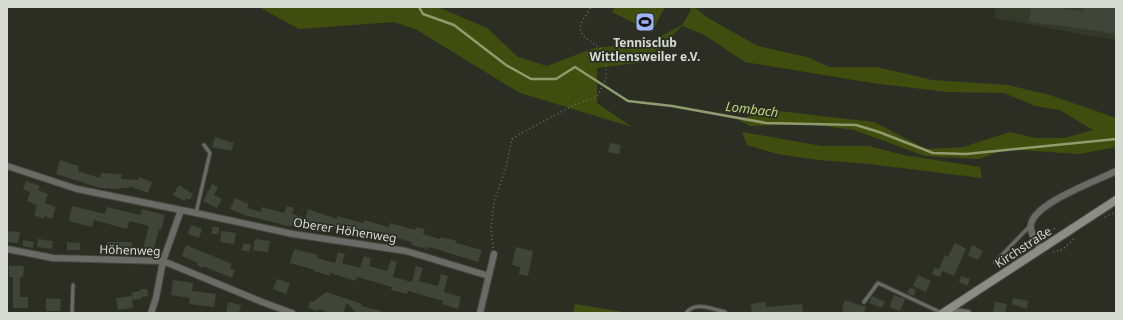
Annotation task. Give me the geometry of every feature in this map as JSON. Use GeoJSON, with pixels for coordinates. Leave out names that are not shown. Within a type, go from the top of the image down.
{"type":"FeatureCollection","features":[{"type":"Feature","properties":{"kind":"street","name":"Oberer Höhenweg"},"geometry":{"type":"LineString","coordinates":[[7,166],[77,189],[196,212],[293,234],[406,251],[489,276]]}},
{"type":"Feature","properties":{"kind":"street"},"geometry":{"type":"LineString","coordinates":[[1041,249],[1032,235],[1031,225],[1035,215],[1058,197],[1116,171]]}},
{"type":"Feature","properties":{"kind":"street","name":"Kirchstraße"},"geometry":{"type":"LineString","coordinates":[[944,312],[1116,200]]}},
{"type":"Feature","properties":{"kind":"street"},"geometry":{"type":"LineString","coordinates":[[151,313],[156,298],[163,261],[181,210]]}},
{"type":"Feature","properties":{"kind":"street","name":"Höhenweg"},"geometry":{"type":"LineString","coordinates":[[7,249],[53,258],[163,261],[292,313]]}},
{"type":"Feature","properties":{"kind":"street"},"geometry":{"type":"LineString","coordinates":[[480,313],[494,254]]}},
{"type":"Feature","properties":{"kind":"street"},"geometry":{"type":"LineString","coordinates":[[944,312],[968,313]]}},
{"type":"Feature","properties":{"kind":"lane"},"geometry":{"type":"LineString","coordinates":[[196,212],[210,153],[204,145]]}},
{"type":"Feature","properties":{"kind":"lane"},"geometry":{"type":"LineString","coordinates":[[995,262],[1031,225]]}},
{"type":"Feature","properties":{"kind":"lane"},"geometry":{"type":"LineString","coordinates":[[864,302],[878,283],[944,312]]}},
{"type":"Feature","properties":{"kind":"lane"},"geometry":{"type":"LineString","coordinates":[[72,313],[73,285]]}},
{"type":"Feature","properties":{"kind":"lane"},"geometry":{"type":"LineString","coordinates":[[686,313],[690,308],[697,306],[726,313]]}},
{"type":"Feature","properties":{"kind":"path"},"geometry":{"type":"LineString","coordinates":[[494,254],[491,228],[494,202],[506,168],[512,139],[576,104],[597,97],[606,80],[606,53],[582,35],[580,25],[591,7]]}},
{"type":"Feature","properties":{"kind":"shaded area"},"geometry":{"type":"Polygon","coordinates":[[[996,7],[1116,7],[1116,40],[994,18],[996,7]]]}},
{"type":"Feature","properties":{"kind":"green space"},"geometry":{"type":"Polygon","coordinates":[[[259,7],[438,7],[487,28],[518,57],[547,66],[594,48],[648,43],[682,25],[691,10],[689,7],[694,7],[708,18],[758,46],[807,57],[829,67],[877,67],[932,80],[1008,85],[1050,95],[1116,118],[1116,147],[1079,154],[1007,149],[979,159],[925,156],[854,130],[808,124],[750,126],[737,119],[779,111],[874,122],[926,149],[963,147],[1010,132],[1036,138],[1065,138],[1093,130],[1060,110],[1035,106],[1004,93],[947,92],[872,83],[745,62],[703,34],[682,26],[645,62],[597,68],[597,103],[632,127],[520,93],[417,30],[394,22],[299,29],[259,7]]]}},
{"type":"Feature","properties":{"kind":"green space","name":"Tennisclub Wittlensweiler e.V."},"geometry":{"type":"Polygon","coordinates":[[[615,7],[665,7],[652,32],[612,12],[615,7]]]}},
{"type":"Feature","properties":{"kind":"green space"},"geometry":{"type":"Polygon","coordinates":[[[742,132],[822,146],[869,146],[903,155],[980,167],[982,178],[777,154],[747,145],[742,132]]]}},
{"type":"Feature","properties":{"kind":"green space"},"geometry":{"type":"Polygon","coordinates":[[[575,304],[629,313],[573,313],[575,304]]]}},
{"type":"Feature","properties":{"kind":"building"},"geometry":{"type":"Polygon","coordinates":[[[1051,7],[1083,11],[1083,7],[1103,7],[1116,9],[1116,34],[1029,22],[1031,8],[1051,7]]]}},
{"type":"Feature","properties":{"kind":"building"},"geometry":{"type":"Polygon","coordinates":[[[215,137],[234,143],[231,151],[212,147],[215,137]]]}},
{"type":"Feature","properties":{"kind":"building"},"geometry":{"type":"Polygon","coordinates":[[[610,143],[621,145],[619,154],[608,152],[610,143]]]}},
{"type":"Feature","properties":{"kind":"building"},"geometry":{"type":"Polygon","coordinates":[[[60,160],[79,166],[78,171],[100,178],[101,173],[122,174],[121,179],[138,180],[139,177],[152,182],[148,193],[129,186],[129,188],[121,189],[100,188],[56,174],[60,160]]]}},
{"type":"Feature","properties":{"kind":"building"},"geometry":{"type":"Polygon","coordinates":[[[26,181],[40,186],[38,190],[48,194],[45,203],[56,207],[52,219],[45,216],[44,219],[34,215],[37,205],[27,201],[30,192],[23,189],[26,181]]]}},
{"type":"Feature","properties":{"kind":"building"},"geometry":{"type":"Polygon","coordinates":[[[212,184],[218,187],[214,195],[222,199],[217,208],[203,201],[212,184]]]}},
{"type":"Feature","properties":{"kind":"building"},"geometry":{"type":"Polygon","coordinates":[[[179,185],[193,194],[190,200],[186,198],[185,201],[173,195],[179,185]]]}},
{"type":"Feature","properties":{"kind":"building"},"geometry":{"type":"Polygon","coordinates":[[[235,198],[249,204],[247,208],[261,212],[262,207],[284,213],[287,206],[294,208],[292,214],[303,217],[301,224],[294,222],[292,227],[244,215],[230,209],[235,198]]]}},
{"type":"Feature","properties":{"kind":"building"},"geometry":{"type":"Polygon","coordinates":[[[72,206],[105,214],[107,207],[140,215],[142,209],[165,215],[161,230],[159,229],[153,252],[143,249],[149,226],[129,221],[127,229],[94,220],[92,227],[69,221],[72,206]]]}},
{"type":"Feature","properties":{"kind":"building"},"geometry":{"type":"Polygon","coordinates":[[[308,209],[337,219],[337,216],[363,223],[364,220],[389,227],[390,223],[415,230],[416,227],[425,229],[423,234],[440,239],[441,237],[457,241],[456,243],[482,250],[478,262],[436,249],[428,247],[427,249],[411,245],[412,242],[385,235],[384,238],[358,232],[358,234],[333,228],[332,230],[323,228],[304,223],[308,209]]]}},
{"type":"Feature","properties":{"kind":"building"},"geometry":{"type":"Polygon","coordinates":[[[191,225],[202,229],[199,238],[188,234],[191,225]]]}},
{"type":"Feature","properties":{"kind":"building"},"geometry":{"type":"Polygon","coordinates":[[[212,227],[219,227],[219,234],[212,234],[212,227]]]}},
{"type":"Feature","properties":{"kind":"building"},"geometry":{"type":"Polygon","coordinates":[[[7,231],[20,232],[18,243],[7,242],[7,231]]]}},
{"type":"Feature","properties":{"kind":"building"},"geometry":{"type":"Polygon","coordinates":[[[221,231],[236,233],[234,244],[220,242],[221,231]]]}},
{"type":"Feature","properties":{"kind":"building"},"geometry":{"type":"Polygon","coordinates":[[[38,239],[53,241],[52,249],[37,247],[38,239]]]}},
{"type":"Feature","properties":{"kind":"building"},"geometry":{"type":"Polygon","coordinates":[[[255,239],[270,241],[268,252],[253,250],[255,239]]]}},
{"type":"Feature","properties":{"kind":"building"},"geometry":{"type":"Polygon","coordinates":[[[23,240],[34,242],[33,248],[23,246],[23,240]]]}},
{"type":"Feature","properties":{"kind":"building"},"geometry":{"type":"Polygon","coordinates":[[[67,242],[80,243],[80,250],[67,250],[67,242]]]}},
{"type":"Feature","properties":{"kind":"building"},"geometry":{"type":"Polygon","coordinates":[[[107,242],[132,242],[132,249],[127,249],[127,252],[107,252],[107,242]]]}},
{"type":"Feature","properties":{"kind":"building"},"geometry":{"type":"Polygon","coordinates":[[[244,243],[251,245],[249,252],[241,250],[244,243]]]}},
{"type":"Feature","properties":{"kind":"building"},"geometry":{"type":"Polygon","coordinates":[[[955,243],[966,249],[954,276],[942,271],[940,277],[932,274],[935,267],[939,269],[945,255],[948,257],[955,243]]]}},
{"type":"Feature","properties":{"kind":"building"},"geometry":{"type":"Polygon","coordinates":[[[186,245],[232,264],[230,268],[235,270],[232,278],[203,266],[203,268],[197,265],[198,263],[182,256],[186,245]]]}},
{"type":"Feature","properties":{"kind":"building"},"geometry":{"type":"Polygon","coordinates":[[[972,245],[983,251],[978,260],[968,255],[972,245]]]}},
{"type":"Feature","properties":{"kind":"building"},"geometry":{"type":"Polygon","coordinates":[[[516,247],[533,251],[528,276],[519,274],[520,267],[512,265],[516,247]]]}},
{"type":"Feature","properties":{"kind":"building"},"geometry":{"type":"Polygon","coordinates":[[[294,249],[318,255],[317,258],[335,263],[338,252],[345,254],[342,263],[360,268],[364,256],[371,258],[369,266],[387,271],[391,260],[397,262],[393,277],[412,282],[416,266],[423,268],[419,281],[438,286],[441,274],[448,276],[444,292],[461,297],[458,309],[442,304],[443,301],[408,291],[407,294],[391,290],[392,287],[357,277],[356,281],[330,273],[330,276],[290,263],[294,249]]]}},
{"type":"Feature","properties":{"kind":"building"},"geometry":{"type":"Polygon","coordinates":[[[9,266],[24,266],[23,277],[20,277],[20,297],[28,297],[28,308],[13,308],[13,277],[9,277],[9,266]]]}},
{"type":"Feature","properties":{"kind":"building"},"geometry":{"type":"Polygon","coordinates":[[[918,275],[931,281],[926,292],[913,286],[918,275]]]}},
{"type":"Feature","properties":{"kind":"building"},"geometry":{"type":"Polygon","coordinates":[[[961,276],[970,279],[967,286],[959,282],[961,276]]]}},
{"type":"Feature","properties":{"kind":"building"},"geometry":{"type":"Polygon","coordinates":[[[277,279],[290,283],[286,294],[273,289],[277,279]]]}},
{"type":"Feature","properties":{"kind":"building"},"geometry":{"type":"Polygon","coordinates":[[[173,280],[193,283],[192,291],[216,294],[214,307],[189,304],[190,298],[171,295],[173,280]]]}},
{"type":"Feature","properties":{"kind":"building"},"geometry":{"type":"Polygon","coordinates":[[[910,287],[916,290],[914,296],[907,293],[910,287]]]}},
{"type":"Feature","properties":{"kind":"building"},"geometry":{"type":"Polygon","coordinates":[[[140,289],[147,289],[148,296],[141,297],[142,299],[133,300],[131,293],[140,291],[141,296],[140,289]]]}},
{"type":"Feature","properties":{"kind":"building"},"geometry":{"type":"Polygon","coordinates":[[[326,292],[362,304],[361,306],[381,311],[380,313],[356,313],[347,303],[343,313],[330,313],[318,309],[318,311],[308,308],[310,301],[313,302],[326,292]]]}},
{"type":"Feature","properties":{"kind":"building"},"geometry":{"type":"Polygon","coordinates":[[[894,295],[905,299],[900,311],[889,307],[894,295]]]}},
{"type":"Feature","properties":{"kind":"building"},"geometry":{"type":"Polygon","coordinates":[[[132,296],[133,308],[118,310],[116,298],[132,296]]]}},
{"type":"Feature","properties":{"kind":"building"},"geometry":{"type":"Polygon","coordinates":[[[872,296],[885,302],[882,308],[869,303],[872,296]]]}},
{"type":"Feature","properties":{"kind":"building"},"geometry":{"type":"Polygon","coordinates":[[[46,298],[61,299],[60,311],[46,311],[46,298]]]}},
{"type":"Feature","properties":{"kind":"building"},"geometry":{"type":"Polygon","coordinates":[[[1013,298],[1028,301],[1027,309],[1012,304],[1013,298]]]}},
{"type":"Feature","properties":{"kind":"building"},"geometry":{"type":"Polygon","coordinates":[[[845,300],[866,307],[864,313],[849,313],[842,311],[845,300]]]}},
{"type":"Feature","properties":{"kind":"building"},"geometry":{"type":"Polygon","coordinates":[[[228,302],[241,305],[239,313],[226,313],[228,302]]]}},
{"type":"Feature","properties":{"kind":"building"},"geometry":{"type":"Polygon","coordinates":[[[766,302],[766,307],[802,304],[803,313],[752,313],[751,304],[766,302]]]}},
{"type":"Feature","properties":{"kind":"building"},"geometry":{"type":"Polygon","coordinates":[[[995,302],[1007,304],[1005,313],[993,312],[995,302]]]}},
{"type":"Feature","properties":{"kind":"waterway","name":"Lombach"},"geometry":{"type":"LineString","coordinates":[[419,7],[423,14],[454,25],[506,65],[531,79],[556,79],[575,67],[628,101],[672,106],[766,123],[856,125],[879,132],[933,153],[966,154],[1116,139]]}},
{"type":"Feature","properties":{"kind":"place","name":"Tennisclub Wittlensweiler e.V."},"geometry":{"type":"Point","coordinates":[645,22]}}]}
